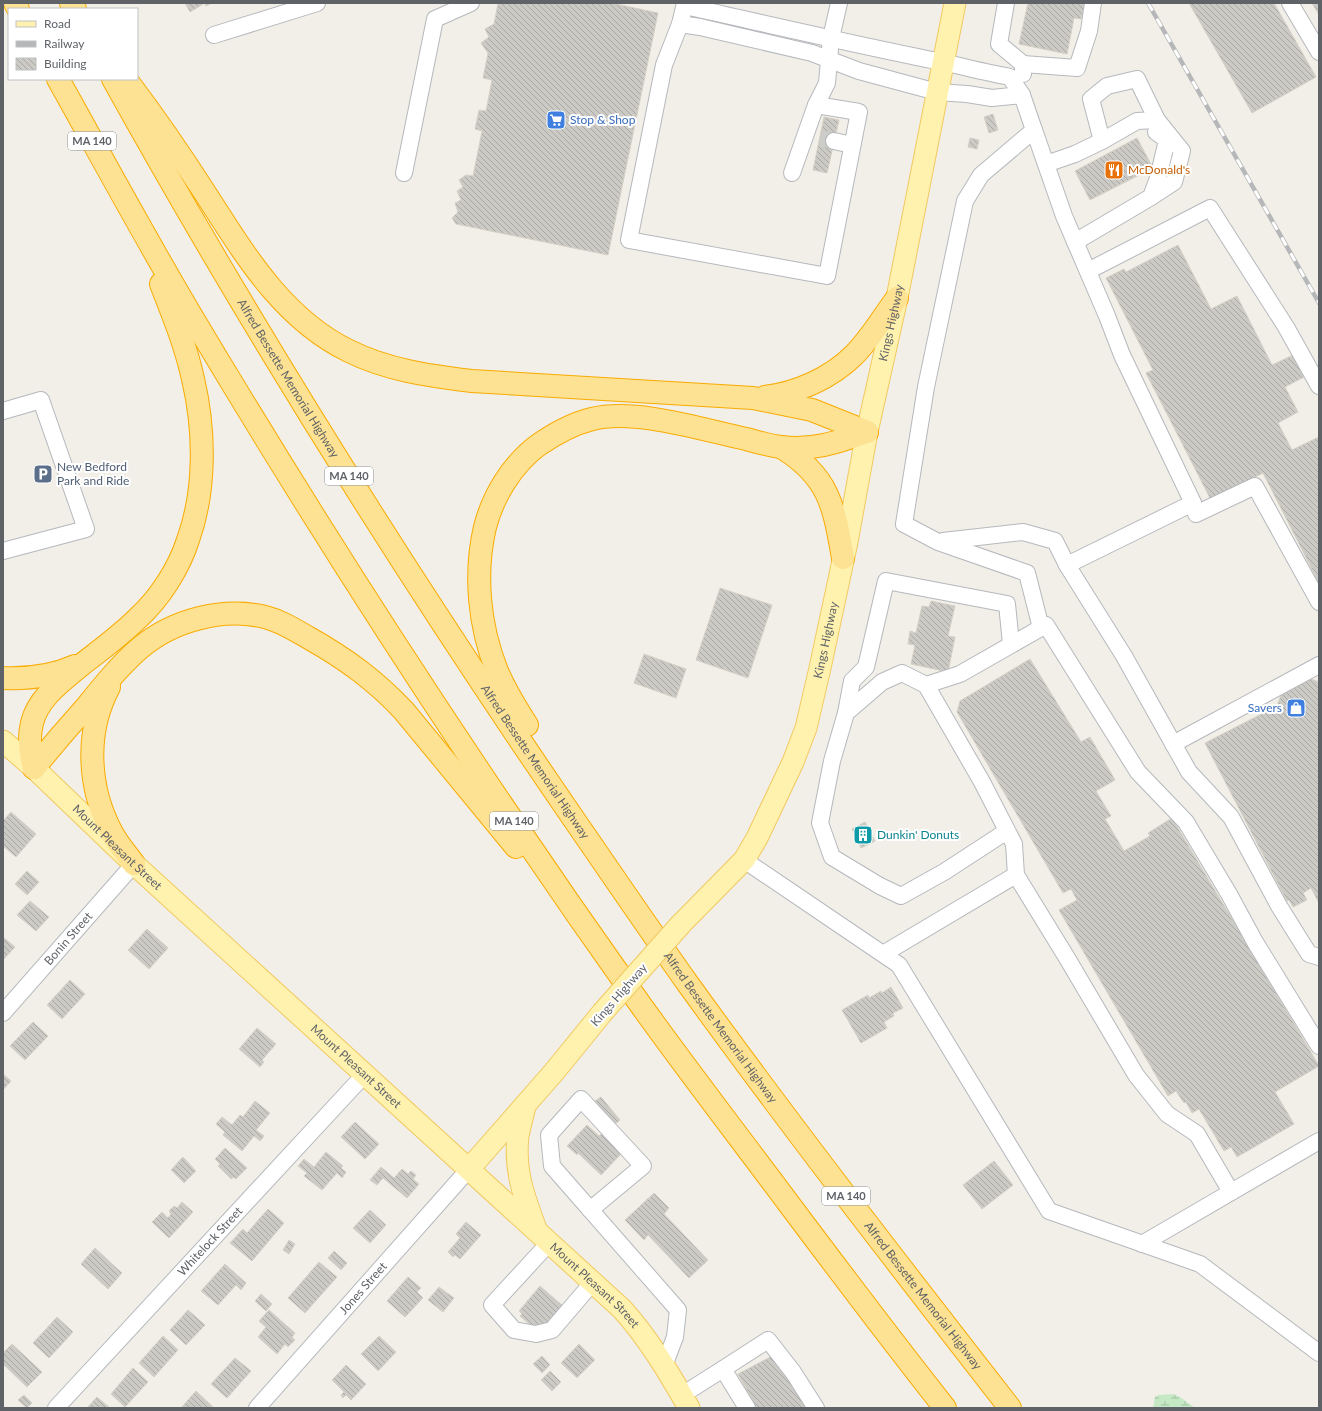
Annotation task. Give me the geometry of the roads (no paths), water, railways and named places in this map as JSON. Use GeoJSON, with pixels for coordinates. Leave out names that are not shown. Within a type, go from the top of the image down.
{"type":"FeatureCollection","features":[{"type":"Feature","properties":{"kind":"highway","name":"MA 140"},"geometry":{"type":"LineString","coordinates":[[59,80],[127,204],[225,371],[356,583],[432,700],[588,930],[684,1065],[945,1408]]}},
{"type":"Feature","properties":{"kind":"highway","name":"Alfred Bessette Memorial Highway"},"geometry":{"type":"LineString","coordinates":[[114,80],[208,246],[362,498],[472,670],[686,980],[903,1271],[1010,1408]]}},
{"type":"Feature","properties":{"kind":"highway"},"geometry":{"type":"LineString","coordinates":[[127,80],[173,145],[240,248],[269,286],[285,304],[315,330],[332,342],[349,351],[367,359],[404,370],[442,378],[753,398],[812,410],[867,432]]}},
{"type":"Feature","properties":{"kind":"highway"},"geometry":{"type":"LineString","coordinates":[[34,768],[30,751],[30,737],[36,711],[50,692],[138,619],[157,597],[176,566],[188,541],[195,514],[201,460],[201,433],[193,379],[186,353],[168,303],[127,204]]}},
{"type":"Feature","properties":{"kind":"highway"},"geometry":{"type":"LineString","coordinates":[[753,398],[772,396],[796,389],[816,381],[842,366],[869,337],[897,298]]}},
{"type":"Feature","properties":{"kind":"highway"},"geometry":{"type":"LineString","coordinates":[[604,862],[545,755],[511,700],[497,671],[485,629],[479,587],[479,564],[482,540],[487,518],[498,494],[512,471],[530,452],[549,437],[593,418],[616,416],[661,420],[781,447],[817,447],[834,444],[867,432]]}},
{"type":"Feature","properties":{"kind":"highway"},"geometry":{"type":"LineString","coordinates":[[781,447],[796,456],[810,468],[821,482],[834,512],[843,558]]}},
{"type":"Feature","properties":{"kind":"highway"},"geometry":{"type":"LineString","coordinates":[[34,768],[112,675],[141,648],[161,634],[180,625],[201,618],[222,614],[243,614],[264,617],[280,622],[314,641],[368,676],[384,690],[404,711],[480,804],[588,930]]}},
{"type":"Feature","properties":{"kind":"highway"},"geometry":{"type":"LineString","coordinates":[[3,678],[35,677],[53,674],[87,660]]}},
{"type":"Feature","properties":{"kind":"highway"},"geometry":{"type":"LineString","coordinates":[[125,663],[113,679],[104,696],[95,728],[92,750],[96,793],[102,813],[112,832],[134,864]]}},
{"type":"Feature","properties":{"kind":"main road","name":"Kings Highway"},"geometry":{"type":"LineString","coordinates":[[469,1169],[681,924],[744,860],[768,816],[800,746],[817,683],[867,432],[897,298],[954,3]]}},
{"type":"Feature","properties":{"kind":"main road","name":"Mount Pleasant Street"},"geometry":{"type":"LineString","coordinates":[[3,741],[34,768],[134,864],[622,1309],[636,1324],[686,1402]]}},
{"type":"Feature","properties":{"kind":"main road"},"geometry":{"type":"LineString","coordinates":[[526,1103],[518,1136],[517,1166],[523,1195],[544,1238]]}},
{"type":"Feature","properties":{"kind":"street"},"geometry":{"type":"LineString","coordinates":[[214,35],[315,3]]}},
{"type":"Feature","properties":{"kind":"street"},"geometry":{"type":"LineString","coordinates":[[404,173],[436,19],[471,3]]}},
{"type":"Feature","properties":{"kind":"street"},"geometry":{"type":"LineString","coordinates":[[839,3],[831,38],[827,83],[806,130],[820,138],[852,145]]}},
{"type":"Feature","properties":{"kind":"street"},"geometry":{"type":"LineString","coordinates":[[1006,3],[999,44],[1023,64],[1077,68],[1089,31],[1093,3]]}},
{"type":"Feature","properties":{"kind":"street"},"geometry":{"type":"LineString","coordinates":[[1290,3],[1319,52]]}},
{"type":"Feature","properties":{"kind":"street"},"geometry":{"type":"LineString","coordinates":[[816,105],[859,112],[827,276],[629,240],[664,65],[680,24],[685,4],[898,54],[943,62],[1010,77],[1022,95],[1064,216],[1122,355],[1193,503],[1196,514],[1255,486],[1319,602]]}},
{"type":"Feature","properties":{"kind":"street"},"geometry":{"type":"LineString","coordinates":[[680,24],[700,27],[812,53],[859,71],[937,92],[967,94],[992,98],[1022,95]]}},
{"type":"Feature","properties":{"kind":"street"},"geometry":{"type":"LineString","coordinates":[[1022,95],[1023,64]]}},
{"type":"Feature","properties":{"kind":"street"},"geometry":{"type":"LineString","coordinates":[[1075,242],[1174,182],[1182,151],[1157,120],[1137,79],[1107,86],[1091,99],[1102,141]]}},
{"type":"Feature","properties":{"kind":"street"},"geometry":{"type":"LineString","coordinates":[[1046,164],[1075,154],[1102,141],[1137,121],[1157,120]]}},
{"type":"Feature","properties":{"kind":"street"},"geometry":{"type":"LineString","coordinates":[[1125,128],[1155,131],[1167,140],[1158,178],[1151,197]]}},
{"type":"Feature","properties":{"kind":"street"},"geometry":{"type":"LineString","coordinates":[[1034,130],[981,175],[965,201],[926,387],[904,524],[938,542],[1026,573],[1041,628]]}},
{"type":"Feature","properties":{"kind":"street"},"geometry":{"type":"LineString","coordinates":[[792,173],[820,138]]}},
{"type":"Feature","properties":{"kind":"street"},"geometry":{"type":"LineString","coordinates":[[1088,271],[1210,208],[1286,326],[1319,386]]}},
{"type":"Feature","properties":{"kind":"street"},"geometry":{"type":"LineString","coordinates":[[3,411],[41,400],[86,529],[3,551]]}},
{"type":"Feature","properties":{"kind":"street"},"geometry":{"type":"LineString","coordinates":[[1067,565],[1193,503]]}},
{"type":"Feature","properties":{"kind":"street"},"geometry":{"type":"LineString","coordinates":[[938,542],[1023,532],[1055,541],[1067,565],[1124,656],[1189,772],[1231,817],[1279,906],[1309,954],[1319,957]]}},
{"type":"Feature","properties":{"kind":"street"},"geometry":{"type":"LineString","coordinates":[[1007,831],[944,872],[901,896],[880,886],[832,857],[820,823],[832,761],[846,713],[852,681],[866,666],[886,581],[1007,604],[1011,644]]}},
{"type":"Feature","properties":{"kind":"street"},"geometry":{"type":"LineString","coordinates":[[926,685],[960,674],[1046,625],[1138,772],[1186,822],[1229,894],[1255,942],[1319,1046]]}},
{"type":"Feature","properties":{"kind":"street"},"geometry":{"type":"LineString","coordinates":[[1173,744],[1319,665]]}},
{"type":"Feature","properties":{"kind":"street"},"geometry":{"type":"LineString","coordinates":[[846,713],[882,682],[902,673],[926,685],[982,782],[1014,844],[1016,876],[1067,958],[1136,1075],[1167,1114],[1197,1134],[1231,1192]]}},
{"type":"Feature","properties":{"kind":"street"},"geometry":{"type":"LineString","coordinates":[[744,860],[899,965],[1049,1210],[1200,1264],[1319,1353]]}},
{"type":"Feature","properties":{"kind":"street","name":"Bonin Street"},"geometry":{"type":"LineString","coordinates":[[3,1013],[134,864]]}},
{"type":"Feature","properties":{"kind":"street"},"geometry":{"type":"LineString","coordinates":[[883,954],[1016,876]]}},
{"type":"Feature","properties":{"kind":"street","name":"Whitelock Street"},"geometry":{"type":"LineString","coordinates":[[56,1408],[365,1074]]}},
{"type":"Feature","properties":{"kind":"street"},"geometry":{"type":"LineString","coordinates":[[590,1210],[642,1166],[581,1099],[549,1134],[552,1166],[590,1210],[678,1310],[674,1337],[664,1366]]}},
{"type":"Feature","properties":{"kind":"street"},"geometry":{"type":"LineString","coordinates":[[1142,1244],[1319,1141]]}},
{"type":"Feature","properties":{"kind":"street","name":"Jones Street"},"geometry":{"type":"LineString","coordinates":[[257,1408],[469,1169]]}},
{"type":"Feature","properties":{"kind":"street"},"geometry":{"type":"LineString","coordinates":[[544,1238],[492,1305],[514,1330],[536,1334],[552,1330],[593,1282]]}},
{"type":"Feature","properties":{"kind":"street"},"geometry":{"type":"LineString","coordinates":[[686,1402],[723,1369],[768,1340],[794,1372],[816,1408]]}},
{"type":"Feature","properties":{"kind":"street"},"geometry":{"type":"LineString","coordinates":[[723,1369],[747,1408]]}},
{"type":"Feature","properties":{"kind":"tunnel"},"geometry":{"type":"LineString","coordinates":[[820,138],[834,141]]}},
{"type":"Feature","properties":{"kind":"railway"},"geometry":{"type":"LineString","coordinates":[[1148,3],[1319,303]]}},
{"type":"Feature","properties":{"kind":"place","name":"Stop & Shop"},"geometry":{"type":"Point","coordinates":[556,120]}},
{"type":"Feature","properties":{"kind":"place","name":"McDonald's"},"geometry":{"type":"Point","coordinates":[1114,170]}},
{"type":"Feature","properties":{"kind":"place","name":"New Bedford Park and Ride"},"geometry":{"type":"Point","coordinates":[43,474]}},
{"type":"Feature","properties":{"kind":"place","name":"Savers"},"geometry":{"type":"Point","coordinates":[1296,708]}},
{"type":"Feature","properties":{"kind":"place","name":"Dunkin' Donuts"},"geometry":{"type":"Point","coordinates":[863,835]}}]}
